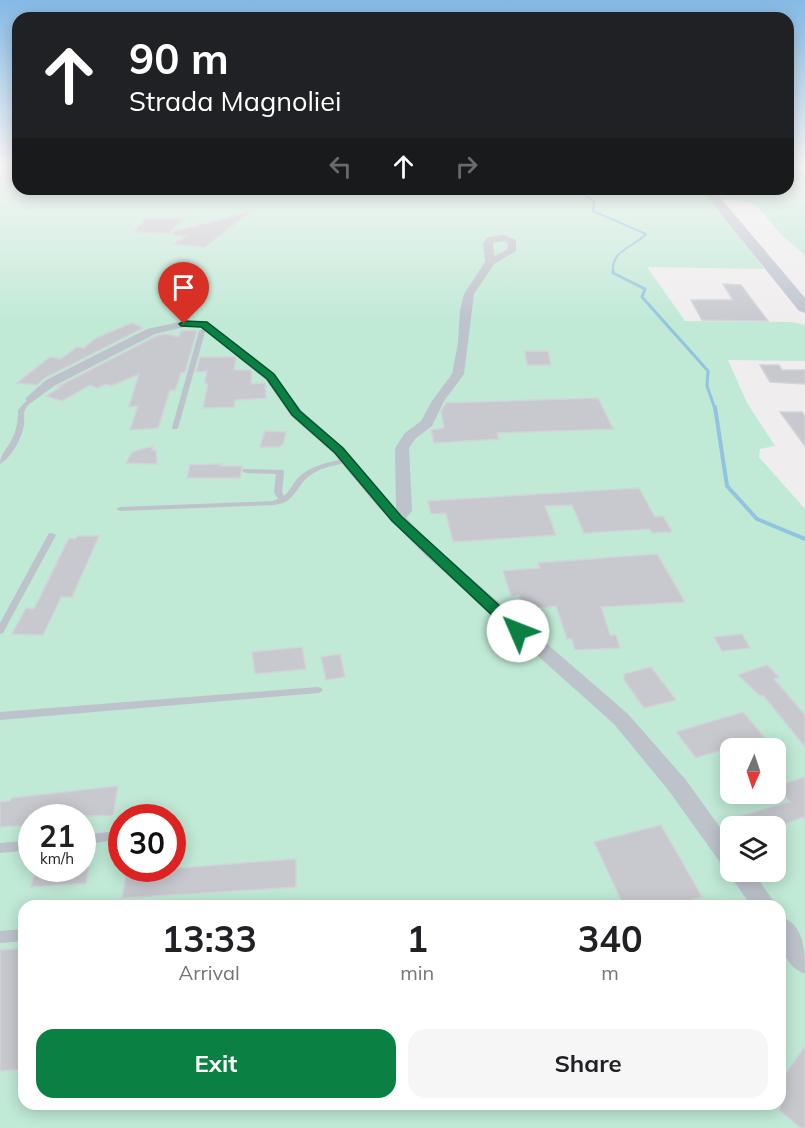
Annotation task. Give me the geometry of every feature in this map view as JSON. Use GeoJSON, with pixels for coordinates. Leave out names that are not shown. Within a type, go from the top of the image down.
{"type":"FeatureCollection","features":[{"type":"Feature","properties":{"kind":"main road"},"geometry":{"type":"LineString","coordinates":[[731,219],[805,308]]}},
{"type":"Feature","properties":{"kind":"street"},"geometry":{"type":"LineString","coordinates":[[396,519],[404,511],[402,447],[410,436],[427,423],[438,400],[458,374],[464,344],[468,294],[490,262]]}},
{"type":"Feature","properties":{"kind":"street"},"geometry":{"type":"LineString","coordinates":[[31,399],[50,383],[150,331],[184,324],[203,324],[270,377],[296,413],[347,460],[396,519],[470,584],[508,622],[621,719],[677,784],[720,844]]}},
{"type":"Feature","properties":{"kind":"street"},"geometry":{"type":"LineString","coordinates":[[747,882],[761,900]]}},
{"type":"Feature","properties":{"kind":"street"},"geometry":{"type":"LineString","coordinates":[[786,935],[805,962]]}},
{"type":"Feature","properties":{"kind":"lane"},"geometry":{"type":"LineString","coordinates":[[175,428],[202,331],[209,328]]}},
{"type":"Feature","properties":{"kind":"lane"},"geometry":{"type":"LineString","coordinates":[[0,462],[14,444],[22,426],[21,410],[31,399]]}},
{"type":"Feature","properties":{"kind":"lane"},"geometry":{"type":"LineString","coordinates":[[120,509],[283,501],[293,495],[303,477],[313,470],[347,460]]}},
{"type":"Feature","properties":{"kind":"lane"},"geometry":{"type":"LineString","coordinates":[[246,471],[280,472],[278,492],[283,501]]}},
{"type":"Feature","properties":{"kind":"lane"},"geometry":{"type":"LineString","coordinates":[[0,631],[52,535]]}},
{"type":"Feature","properties":{"kind":"lane"},"geometry":{"type":"LineString","coordinates":[[0,716],[318,690]]}},
{"type":"Feature","properties":{"kind":"lane"},"geometry":{"type":"LineString","coordinates":[[0,848],[18,846]]}},
{"type":"Feature","properties":{"kind":"lane"},"geometry":{"type":"LineString","coordinates":[[0,937],[18,936]]}},
{"type":"Feature","properties":{"kind":"green space"},"geometry":{"type":"Polygon","coordinates":[[[0,219],[727,219],[764,269],[647,267],[685,321],[792,322],[805,325],[805,361],[728,360],[747,403],[775,446],[760,449],[759,457],[805,509],[805,1128],[0,1128],[0,219]]]}},
{"type":"Feature","properties":{"kind":"green space"},"geometry":{"type":"Polygon","coordinates":[[[767,219],[805,219],[805,256],[780,233],[767,219]]]}},
{"type":"Feature","properties":{"kind":"building"},"geometry":{"type":"Polygon","coordinates":[[[145,219],[183,219],[169,233],[134,232],[145,219]]]}},
{"type":"Feature","properties":{"kind":"building"},"geometry":{"type":"Polygon","coordinates":[[[224,219],[241,219],[205,247],[174,244],[186,236],[173,235],[172,232],[224,219]]]}},
{"type":"Feature","properties":{"kind":"building"},"geometry":{"type":"Polygon","coordinates":[[[723,284],[741,285],[768,321],[702,320],[691,300],[733,300],[723,284]]]}},
{"type":"Feature","properties":{"kind":"building"},"geometry":{"type":"Polygon","coordinates":[[[132,323],[143,328],[45,378],[37,385],[17,383],[50,357],[61,359],[77,347],[84,348],[96,338],[132,323]]]}},
{"type":"Feature","properties":{"kind":"building"},"geometry":{"type":"Polygon","coordinates":[[[197,330],[185,372],[181,373],[175,390],[170,390],[158,428],[130,430],[138,406],[129,407],[139,374],[111,386],[106,384],[97,388],[90,385],[62,401],[46,396],[61,387],[57,387],[156,336],[165,334],[179,337],[181,331],[197,330]]]}},
{"type":"Feature","properties":{"kind":"building"},"geometry":{"type":"Polygon","coordinates":[[[525,351],[548,351],[551,365],[527,365],[525,351]]]}},
{"type":"Feature","properties":{"kind":"building"},"geometry":{"type":"Polygon","coordinates":[[[200,357],[236,358],[234,370],[250,370],[252,372],[251,384],[265,383],[266,398],[235,400],[234,407],[203,408],[208,384],[205,383],[207,371],[196,372],[200,357]]]}},
{"type":"Feature","properties":{"kind":"building"},"geometry":{"type":"Polygon","coordinates":[[[760,365],[779,365],[782,370],[805,370],[805,384],[770,382],[760,365]]]}},
{"type":"Feature","properties":{"kind":"building"},"geometry":{"type":"Polygon","coordinates":[[[598,398],[613,429],[497,433],[499,439],[434,443],[431,430],[444,428],[441,411],[446,403],[598,398]]]}},
{"type":"Feature","properties":{"kind":"building"},"geometry":{"type":"Polygon","coordinates":[[[780,412],[802,412],[805,417],[805,446],[780,412]]]}},
{"type":"Feature","properties":{"kind":"building"},"geometry":{"type":"Polygon","coordinates":[[[265,431],[286,432],[283,444],[279,447],[260,447],[265,431]]]}},
{"type":"Feature","properties":{"kind":"building"},"geometry":{"type":"Polygon","coordinates":[[[153,446],[152,450],[156,450],[157,464],[126,463],[132,452],[153,446]]]}},
{"type":"Feature","properties":{"kind":"building"},"geometry":{"type":"Polygon","coordinates":[[[221,464],[220,466],[242,466],[240,478],[187,478],[190,465],[221,464]]]}},
{"type":"Feature","properties":{"kind":"building"},"geometry":{"type":"Polygon","coordinates":[[[639,488],[655,517],[663,516],[672,532],[652,533],[650,529],[584,533],[572,505],[545,506],[556,535],[453,542],[446,513],[431,514],[428,501],[639,488]]]}},
{"type":"Feature","properties":{"kind":"building"},"geometry":{"type":"Polygon","coordinates":[[[78,536],[99,536],[72,597],[61,597],[43,635],[12,634],[26,608],[34,609],[69,538],[75,539],[78,536]]]}},
{"type":"Feature","properties":{"kind":"building"},"geometry":{"type":"Polygon","coordinates":[[[657,554],[685,602],[601,607],[610,635],[616,635],[620,648],[575,650],[572,639],[567,639],[556,606],[524,609],[519,595],[511,596],[503,571],[540,568],[538,563],[657,554]]]}},
{"type":"Feature","properties":{"kind":"building"},"geometry":{"type":"Polygon","coordinates":[[[742,634],[750,648],[722,651],[714,637],[742,634]]]}},
{"type":"Feature","properties":{"kind":"building"},"geometry":{"type":"Polygon","coordinates":[[[302,647],[306,669],[255,674],[252,652],[302,647]]]}},
{"type":"Feature","properties":{"kind":"building"},"geometry":{"type":"Polygon","coordinates":[[[340,654],[345,677],[326,680],[321,657],[340,654]]]}},
{"type":"Feature","properties":{"kind":"building"},"geometry":{"type":"Polygon","coordinates":[[[767,665],[779,677],[774,679],[805,715],[805,747],[763,695],[760,696],[738,675],[767,665]]]}},
{"type":"Feature","properties":{"kind":"building"},"geometry":{"type":"Polygon","coordinates":[[[651,667],[676,700],[644,708],[624,680],[624,674],[651,667]]]}},
{"type":"Feature","properties":{"kind":"building"},"geometry":{"type":"Polygon","coordinates":[[[743,712],[764,737],[720,738],[720,751],[696,758],[676,732],[743,712]]]}},
{"type":"Feature","properties":{"kind":"building"},"geometry":{"type":"Polygon","coordinates":[[[805,777],[805,820],[803,817],[786,824],[786,816],[740,816],[790,802],[786,797],[786,783],[805,777]]]}},
{"type":"Feature","properties":{"kind":"building"},"geometry":{"type":"Polygon","coordinates":[[[118,786],[115,804],[108,804],[108,815],[96,816],[96,804],[18,804],[18,826],[0,827],[0,802],[10,801],[11,798],[118,786]]]}},
{"type":"Feature","properties":{"kind":"building"},"geometry":{"type":"Polygon","coordinates":[[[661,825],[702,897],[691,900],[621,900],[594,842],[661,825]]]}},
{"type":"Feature","properties":{"kind":"building"},"geometry":{"type":"Polygon","coordinates":[[[296,859],[296,887],[122,898],[125,882],[186,882],[186,868],[296,859]]]}},
{"type":"Feature","properties":{"kind":"building"},"geometry":{"type":"Polygon","coordinates":[[[32,882],[86,882],[86,883],[31,887],[32,882]]]}},
{"type":"Feature","properties":{"kind":"building"},"geometry":{"type":"Polygon","coordinates":[[[18,948],[18,1069],[0,1071],[0,950],[18,948]]]}},
{"type":"Feature","properties":{"kind":"building"},"geometry":{"type":"Polygon","coordinates":[[[805,1046],[805,1128],[801,1128],[780,1111],[786,1110],[786,1073],[805,1046]]]}},
{"type":"Feature","properties":{"kind":"waterway"},"geometry":{"type":"LineString","coordinates":[[611,219],[646,234],[619,254],[613,265],[613,273],[645,289],[642,297],[708,371],[707,386],[715,409]]}},
{"type":"Feature","properties":{"kind":"waterway"},"geometry":{"type":"LineString","coordinates":[[715,407],[727,486],[757,519],[805,539]]}},
{"type":"Feature","properties":{"kind":"route"},"geometry":{"type":"LineString","coordinates":[[184,324],[203,324],[256,364],[270,377],[296,413],[339,451],[396,519],[431,552],[464,578],[518,631]]}}]}
